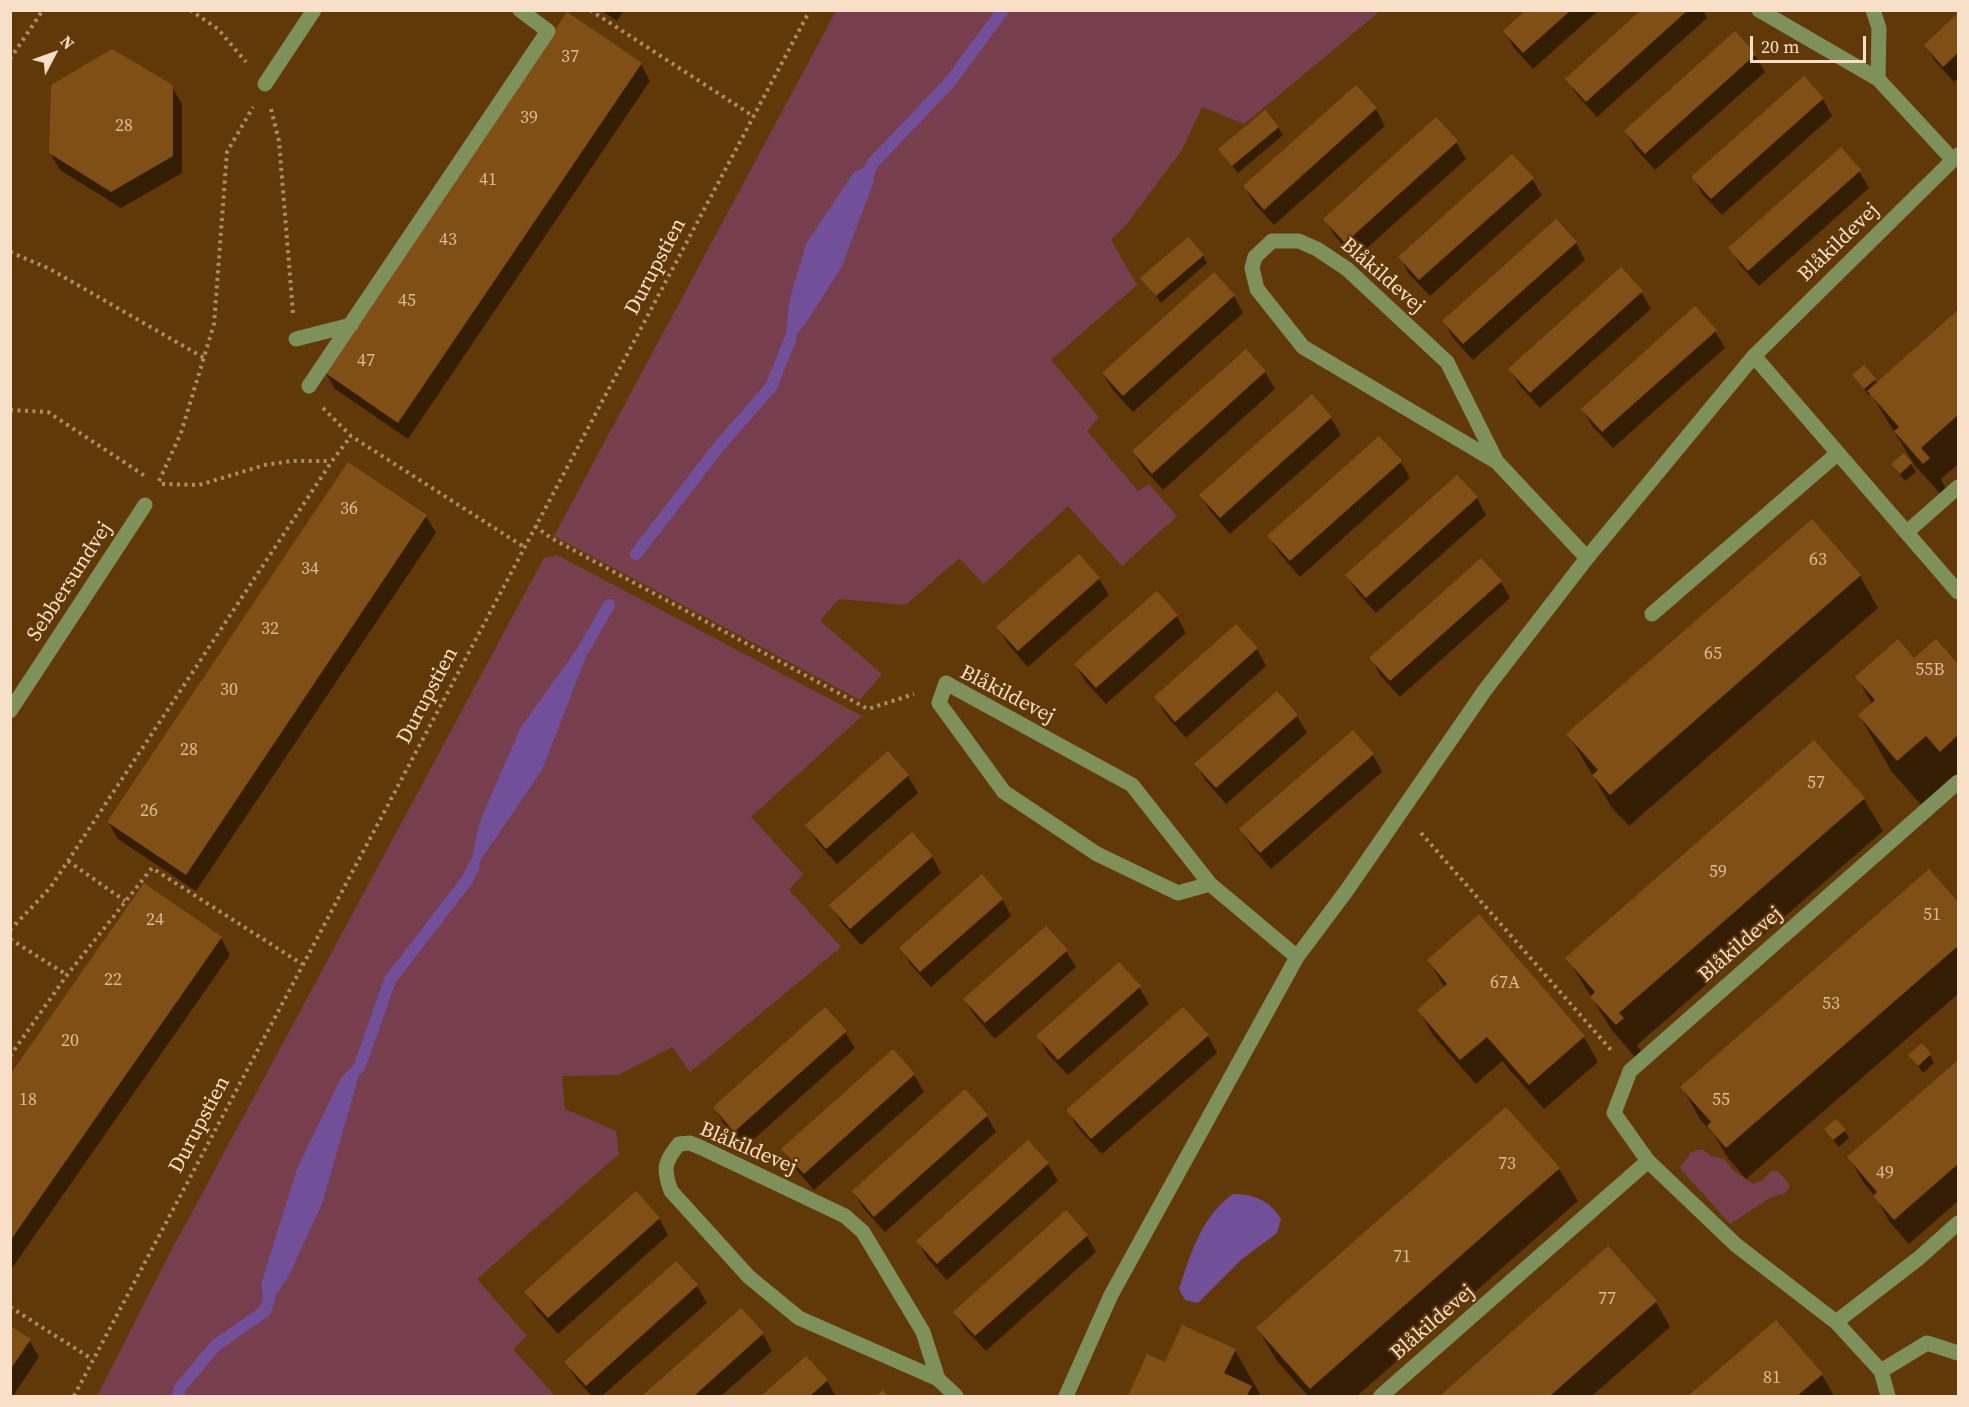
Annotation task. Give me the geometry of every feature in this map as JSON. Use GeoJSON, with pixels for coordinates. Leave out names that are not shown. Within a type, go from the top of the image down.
{"type":"FeatureCollection","features":[{"type":"Feature","properties":{"kind":"street"},"geometry":{"type":"LineString","coordinates":[[265,84],[314,10]]}},
{"type":"Feature","properties":{"kind":"street"},"geometry":{"type":"LineString","coordinates":[[309,386],[548,31],[520,10]]}},
{"type":"Feature","properties":{"kind":"street","name":"Blåkildevej"},"geometry":{"type":"LineString","coordinates":[[1066,1396],[1111,1295],[1298,957],[1485,690],[1587,558],[1754,356],[1956,158],[1878,80],[1760,10]]}},
{"type":"Feature","properties":{"kind":"street"},"geometry":{"type":"LineString","coordinates":[[1873,10],[1879,28],[1878,80]]}},
{"type":"Feature","properties":{"kind":"street","name":"Blåkildevej"},"geometry":{"type":"LineString","coordinates":[[1497,462],[1447,362],[1347,269],[1317,249],[1299,242],[1272,242],[1255,256],[1252,268],[1257,289],[1303,347],[1497,462],[1587,558]]}},
{"type":"Feature","properties":{"kind":"street"},"geometry":{"type":"LineString","coordinates":[[296,339],[351,325]]}},
{"type":"Feature","properties":{"kind":"street"},"geometry":{"type":"LineString","coordinates":[[1754,356],[1959,592]]}},
{"type":"Feature","properties":{"kind":"street"},"geometry":{"type":"LineString","coordinates":[[1652,614],[1838,453]]}},
{"type":"Feature","properties":{"kind":"street"},"geometry":{"type":"LineString","coordinates":[[1907,532],[1959,487]]}},
{"type":"Feature","properties":{"kind":"street","name":"Sebbersundvej"},"geometry":{"type":"LineString","coordinates":[[10,711],[145,505]]}},
{"type":"Feature","properties":{"kind":"street","name":"Blåkildevej"},"geometry":{"type":"LineString","coordinates":[[1210,884],[1178,893],[1097,854],[1004,792],[939,703],[946,684],[1132,785],[1210,884],[1298,957]]}},
{"type":"Feature","properties":{"kind":"street","name":"Blåkildevej"},"geometry":{"type":"LineString","coordinates":[[1888,1396],[1881,1371],[1836,1322],[1736,1245],[1648,1161],[1614,1113],[1630,1071],[1959,782]]}},
{"type":"Feature","properties":{"kind":"street","name":"Blåkildevej"},"geometry":{"type":"LineString","coordinates":[[938,1379],[923,1332],[863,1232],[854,1223],[845,1216],[702,1148],[690,1143],[679,1144],[667,1159],[666,1176],[671,1191],[749,1277],[799,1318],[938,1379],[956,1396]]}},
{"type":"Feature","properties":{"kind":"street","name":"Blåkildevej"},"geometry":{"type":"LineString","coordinates":[[1381,1396],[1648,1161]]}},
{"type":"Feature","properties":{"kind":"street"},"geometry":{"type":"LineString","coordinates":[[1836,1322],[1919,1258],[1959,1223]]}},
{"type":"Feature","properties":{"kind":"street"},"geometry":{"type":"LineString","coordinates":[[1881,1371],[1927,1343],[1959,1353]]}},
{"type":"Feature","properties":{"kind":"path"},"geometry":{"type":"LineString","coordinates":[[10,59],[43,10]]}},
{"type":"Feature","properties":{"kind":"path"},"geometry":{"type":"LineString","coordinates":[[201,10],[202,18]]}},
{"type":"Feature","properties":{"kind":"path"},"geometry":{"type":"LineString","coordinates":[[590,10],[753,116]]}},
{"type":"Feature","properties":{"kind":"path","name":"Durupstien"},"geometry":{"type":"LineString","coordinates":[[74,1396],[810,10]]}},
{"type":"Feature","properties":{"kind":"path"},"geometry":{"type":"LineString","coordinates":[[145,505],[181,434],[214,324],[227,152],[265,84]]}},
{"type":"Feature","properties":{"kind":"path"},"geometry":{"type":"LineString","coordinates":[[10,252],[50,269],[204,358]]}},
{"type":"Feature","properties":{"kind":"path"},"geometry":{"type":"LineString","coordinates":[[10,410],[48,412],[157,484],[199,485],[291,460],[332,461]]}},
{"type":"Feature","properties":{"kind":"path"},"geometry":{"type":"LineString","coordinates":[[10,930],[50,888],[332,461],[351,436]]}},
{"type":"Feature","properties":{"kind":"path"},"geometry":{"type":"LineString","coordinates":[[535,526],[551,538],[868,709],[946,684]]}},
{"type":"Feature","properties":{"kind":"path"},"geometry":{"type":"LineString","coordinates":[[1402,811],[1630,1071]]}},
{"type":"Feature","properties":{"kind":"path"},"geometry":{"type":"LineString","coordinates":[[68,861],[125,901]]}},
{"type":"Feature","properties":{"kind":"path"},"geometry":{"type":"LineString","coordinates":[[10,1056],[67,975],[152,868],[302,964]]}},
{"type":"Feature","properties":{"kind":"path"},"geometry":{"type":"LineString","coordinates":[[10,939],[67,975]]}},
{"type":"Feature","properties":{"kind":"path"},"geometry":{"type":"LineString","coordinates":[[10,1307],[92,1359]]}},
{"type":"Feature","properties":{"kind":"shaded area"},"geometry":{"type":"Polygon","coordinates":[[[836,11],[1380,11],[1244,124],[1202,107],[1182,150],[1126,225],[1111,240],[1137,285],[1051,360],[1099,417],[1087,431],[1138,491],[1149,484],[1177,516],[1122,566],[1068,506],[984,584],[959,558],[906,605],[839,599],[820,621],[882,674],[860,700],[554,536],[836,11]]]}},
{"type":"Feature","properties":{"kind":"shaded area"},"geometry":{"type":"Polygon","coordinates":[[[873,163],[874,181],[842,266],[810,317],[785,350],[789,302],[806,244],[854,172],[873,163]]]}},
{"type":"Feature","properties":{"kind":"shaded area"},"geometry":{"type":"Polygon","coordinates":[[[557,555],[862,716],[751,817],[803,874],[789,890],[841,947],[690,1072],[672,1047],[618,1075],[562,1076],[565,1109],[616,1131],[619,1154],[477,1279],[527,1336],[513,1349],[555,1396],[97,1396],[170,1253],[544,558],[557,555]]]}},
{"type":"Feature","properties":{"kind":"shaded area"},"geometry":{"type":"Polygon","coordinates":[[[589,639],[589,649],[542,770],[467,880],[480,821],[521,727],[574,653],[589,639]]]}},
{"type":"Feature","properties":{"kind":"shaded area"},"geometry":{"type":"Polygon","coordinates":[[[365,1054],[322,1204],[288,1277],[265,1311],[261,1284],[297,1169],[341,1078],[365,1054]]]}},
{"type":"Feature","properties":{"kind":"shaded area"},"geometry":{"type":"Polygon","coordinates":[[[1702,1149],[1711,1156],[1724,1159],[1735,1172],[1753,1184],[1763,1180],[1771,1171],[1778,1171],[1790,1185],[1786,1193],[1770,1198],[1730,1224],[1680,1168],[1691,1152],[1702,1149]]]}},
{"type":"Feature","properties":{"kind":"shaded area"},"geometry":{"type":"Polygon","coordinates":[[[1233,1194],[1248,1195],[1267,1203],[1281,1219],[1277,1233],[1242,1259],[1198,1303],[1185,1300],[1179,1289],[1198,1237],[1213,1213],[1233,1194]]]}},
{"type":"Feature","properties":{"kind":"building"},"geometry":{"type":"Polygon","coordinates":[[[1526,10],[1571,10],[1523,53],[1503,31],[1526,10]]]}},
{"type":"Feature","properties":{"kind":"building"},"geometry":{"type":"Polygon","coordinates":[[[1641,10],[1688,10],[1586,102],[1565,79],[1641,10]]]}},
{"type":"Feature","properties":{"kind":"building"},"geometry":{"type":"Polygon","coordinates":[[[567,12],[642,63],[398,423],[324,372],[567,12]]]}},
{"type":"Feature","properties":{"kind":"building"},"geometry":{"type":"Polygon","coordinates":[[[1958,13],[1958,53],[1943,67],[1924,45],[1958,13]]]}},
{"type":"Feature","properties":{"kind":"building"},"geometry":{"type":"Polygon","coordinates":[[[1735,31],[1756,54],[1645,154],[1624,131],[1735,31]]]}},
{"type":"Feature","properties":{"kind":"building"},"geometry":{"type":"Polygon","coordinates":[[[112,49],[173,85],[173,156],[111,192],[49,153],[51,85],[112,49]]]}},
{"type":"Feature","properties":{"kind":"building"},"geometry":{"type":"Polygon","coordinates":[[[1804,76],[1824,98],[1711,199],[1691,177],[1804,76]]]}},
{"type":"Feature","properties":{"kind":"building"},"geometry":{"type":"Polygon","coordinates":[[[1356,85],[1377,108],[1264,210],[1243,186],[1356,85]]]}},
{"type":"Feature","properties":{"kind":"building"},"geometry":{"type":"Polygon","coordinates":[[[1265,110],[1279,127],[1232,166],[1218,149],[1265,110]]]}},
{"type":"Feature","properties":{"kind":"building"},"geometry":{"type":"Polygon","coordinates":[[[1436,117],[1458,141],[1345,243],[1323,219],[1436,117]]]}},
{"type":"Feature","properties":{"kind":"building"},"geometry":{"type":"Polygon","coordinates":[[[1841,147],[1861,170],[1748,271],[1728,248],[1841,147]]]}},
{"type":"Feature","properties":{"kind":"building"},"geometry":{"type":"Polygon","coordinates":[[[1512,154],[1534,178],[1419,280],[1398,257],[1512,154]]]}},
{"type":"Feature","properties":{"kind":"building"},"geometry":{"type":"Polygon","coordinates":[[[1556,219],[1577,242],[1463,344],[1442,321],[1556,219]]]}},
{"type":"Feature","properties":{"kind":"building"},"geometry":{"type":"Polygon","coordinates":[[[1188,237],[1204,255],[1156,296],[1140,278],[1188,237]]]}},
{"type":"Feature","properties":{"kind":"building"},"geometry":{"type":"Polygon","coordinates":[[[1621,267],[1643,291],[1530,393],[1508,369],[1621,267]]]}},
{"type":"Feature","properties":{"kind":"building"},"geometry":{"type":"Polygon","coordinates":[[[1214,272],[1235,295],[1123,396],[1102,373],[1214,272]]]}},
{"type":"Feature","properties":{"kind":"building"},"geometry":{"type":"Polygon","coordinates":[[[1695,306],[1717,330],[1602,432],[1581,409],[1695,306]]]}},
{"type":"Feature","properties":{"kind":"building"},"geometry":{"type":"Polygon","coordinates":[[[1958,310],[1958,415],[1921,448],[1930,458],[1923,464],[1894,431],[1899,427],[1867,391],[1958,310]]]}},
{"type":"Feature","properties":{"kind":"building"},"geometry":{"type":"Polygon","coordinates":[[[1246,349],[1266,371],[1152,474],[1132,451],[1246,349]]]}},
{"type":"Feature","properties":{"kind":"building"},"geometry":{"type":"Polygon","coordinates":[[[1864,365],[1876,379],[1864,389],[1852,375],[1864,365]]]}},
{"type":"Feature","properties":{"kind":"building"},"geometry":{"type":"Polygon","coordinates":[[[1312,394],[1332,417],[1220,518],[1199,495],[1312,394]]]}},
{"type":"Feature","properties":{"kind":"building"},"geometry":{"type":"Polygon","coordinates":[[[1379,436],[1402,461],[1290,561],[1267,536],[1379,436]]]}},
{"type":"Feature","properties":{"kind":"building"},"geometry":{"type":"Polygon","coordinates":[[[1904,453],[1912,463],[1900,474],[1891,464],[1904,453]]]}},
{"type":"Feature","properties":{"kind":"building"},"geometry":{"type":"Polygon","coordinates":[[[348,462],[427,515],[186,875],[107,822],[348,462]]]}},
{"type":"Feature","properties":{"kind":"building"},"geometry":{"type":"Polygon","coordinates":[[[1457,475],[1478,497],[1366,598],[1345,575],[1457,475]]]}},
{"type":"Feature","properties":{"kind":"building"},"geometry":{"type":"Polygon","coordinates":[[[1812,519],[1861,575],[1610,795],[1592,775],[1598,770],[1566,734],[1812,519]]]}},
{"type":"Feature","properties":{"kind":"building"},"geometry":{"type":"Polygon","coordinates":[[[1079,554],[1100,578],[1018,651],[996,627],[1079,554]]]}},
{"type":"Feature","properties":{"kind":"building"},"geometry":{"type":"Polygon","coordinates":[[[1481,558],[1502,581],[1390,681],[1369,658],[1481,558]]]}},
{"type":"Feature","properties":{"kind":"building"},"geometry":{"type":"Polygon","coordinates":[[[1157,591],[1178,615],[1096,688],[1074,664],[1157,591]]]}},
{"type":"Feature","properties":{"kind":"building"},"geometry":{"type":"Polygon","coordinates":[[[1236,624],[1258,648],[1175,722],[1154,697],[1236,624]]]}},
{"type":"Feature","properties":{"kind":"building"},"geometry":{"type":"Polygon","coordinates":[[[1898,639],[1914,658],[1936,639],[1958,664],[1958,735],[1940,752],[1926,736],[1897,761],[1858,715],[1875,700],[1855,677],[1898,639]]]}},
{"type":"Feature","properties":{"kind":"building"},"geometry":{"type":"Polygon","coordinates":[[[1277,691],[1298,715],[1216,788],[1194,764],[1277,691]]]}},
{"type":"Feature","properties":{"kind":"building"},"geometry":{"type":"Polygon","coordinates":[[[1353,730],[1374,754],[1260,853],[1239,829],[1353,730]]]}},
{"type":"Feature","properties":{"kind":"building"},"geometry":{"type":"Polygon","coordinates":[[[1814,740],[1865,798],[1619,1013],[1624,1018],[1616,1025],[1590,997],[1595,992],[1565,958],[1814,740]]]}},
{"type":"Feature","properties":{"kind":"building"},"geometry":{"type":"Polygon","coordinates":[[[888,751],[909,775],[826,849],[805,825],[888,751]]]}},
{"type":"Feature","properties":{"kind":"building"},"geometry":{"type":"Polygon","coordinates":[[[912,832],[933,856],[850,929],[829,905],[912,832]]]}},
{"type":"Feature","properties":{"kind":"building"},"geometry":{"type":"Polygon","coordinates":[[[1929,869],[1958,902],[1958,946],[1726,1148],[1707,1126],[1711,1122],[1680,1087],[1929,869]]]}},
{"type":"Feature","properties":{"kind":"building"},"geometry":{"type":"Polygon","coordinates":[[[982,874],[1003,899],[920,972],[899,948],[982,874]]]}},
{"type":"Feature","properties":{"kind":"building"},"geometry":{"type":"Polygon","coordinates":[[[144,883],[222,937],[10,1241],[10,1075],[144,883]]]}},
{"type":"Feature","properties":{"kind":"building"},"geometry":{"type":"Polygon","coordinates":[[[1479,914],[1585,1036],[1529,1085],[1487,1037],[1460,1060],[1417,1010],[1447,984],[1427,960],[1479,914]]]}},
{"type":"Feature","properties":{"kind":"building"},"geometry":{"type":"Polygon","coordinates":[[[1046,926],[1068,950],[985,1023],[963,999],[1046,926]]]}},
{"type":"Feature","properties":{"kind":"building"},"geometry":{"type":"Polygon","coordinates":[[[1119,962],[1141,986],[1058,1060],[1036,1036],[1119,962]]]}},
{"type":"Feature","properties":{"kind":"building"},"geometry":{"type":"Polygon","coordinates":[[[825,1007],[847,1031],[734,1132],[713,1107],[825,1007]]]}},
{"type":"Feature","properties":{"kind":"building"},"geometry":{"type":"Polygon","coordinates":[[[1183,1007],[1209,1035],[1091,1139],[1066,1110],[1183,1007]]]}},
{"type":"Feature","properties":{"kind":"building"},"geometry":{"type":"Polygon","coordinates":[[[1922,1043],[1931,1054],[1918,1066],[1908,1055],[1922,1043]]]}},
{"type":"Feature","properties":{"kind":"building"},"geometry":{"type":"Polygon","coordinates":[[[893,1049],[915,1074],[804,1174],[781,1149],[893,1049]]]}},
{"type":"Feature","properties":{"kind":"building"},"geometry":{"type":"Polygon","coordinates":[[[1958,1060],[1958,1164],[1894,1220],[1873,1196],[1877,1192],[1847,1157],[1958,1060]]]}},
{"type":"Feature","properties":{"kind":"building"},"geometry":{"type":"Polygon","coordinates":[[[965,1089],[988,1115],[874,1217],[852,1191],[965,1089]]]}},
{"type":"Feature","properties":{"kind":"building"},"geometry":{"type":"Polygon","coordinates":[[[1506,1107],[1560,1168],[1310,1389],[1256,1328],[1506,1107]]]}},
{"type":"Feature","properties":{"kind":"building"},"geometry":{"type":"Polygon","coordinates":[[[1836,1119],[1846,1130],[1833,1140],[1824,1129],[1836,1119]]]}},
{"type":"Feature","properties":{"kind":"building"},"geometry":{"type":"Polygon","coordinates":[[[1028,1140],[1049,1163],[937,1264],[916,1241],[1028,1140]]]}},
{"type":"Feature","properties":{"kind":"building"},"geometry":{"type":"Polygon","coordinates":[[[636,1191],[660,1218],[548,1318],[524,1292],[636,1191]]]}},
{"type":"Feature","properties":{"kind":"building"},"geometry":{"type":"Polygon","coordinates":[[[1066,1210],[1088,1235],[975,1336],[953,1312],[1066,1210]]]}},
{"type":"Feature","properties":{"kind":"building"},"geometry":{"type":"Polygon","coordinates":[[[1608,1246],[1657,1301],[1550,1396],[1441,1395],[1608,1246]]]}},
{"type":"Feature","properties":{"kind":"building"},"geometry":{"type":"Polygon","coordinates":[[[676,1261],[698,1285],[586,1386],[564,1362],[676,1261]]]}},
{"type":"Feature","properties":{"kind":"building"},"geometry":{"type":"Polygon","coordinates":[[[741,1308],[764,1333],[694,1396],[642,1396],[741,1308]]]}},
{"type":"Feature","properties":{"kind":"building"},"geometry":{"type":"Polygon","coordinates":[[[1776,1320],[1823,1374],[1797,1396],[1688,1396],[1776,1320]]]}},
{"type":"Feature","properties":{"kind":"building"},"geometry":{"type":"Polygon","coordinates":[[[1182,1325],[1236,1349],[1224,1373],[1252,1386],[1247,1396],[1128,1396],[1147,1354],[1165,1362],[1182,1325]]]}},
{"type":"Feature","properties":{"kind":"building"},"geometry":{"type":"Polygon","coordinates":[[[10,1326],[31,1339],[10,1370],[10,1326]]]}},
{"type":"Feature","properties":{"kind":"building"},"geometry":{"type":"Polygon","coordinates":[[[806,1356],[828,1380],[810,1396],[761,1396],[806,1356]]]}},
{"type":"Feature","properties":{"kind":"building"},"geometry":{"type":"Polygon","coordinates":[[[883,1390],[888,1396],[876,1396],[883,1390]]]}},
{"type":"Feature","properties":{"kind":"waterway"},"geometry":{"type":"LineString","coordinates":[[866,178],[873,163],[950,82],[1003,10]]}},
{"type":"Feature","properties":{"kind":"waterway"},"geometry":{"type":"LineString","coordinates":[[636,554],[720,445],[771,387],[791,337]]}},
{"type":"Feature","properties":{"kind":"waterway"},"geometry":{"type":"LineString","coordinates":[[582,652],[609,605]]}},
{"type":"Feature","properties":{"kind":"waterway"},"geometry":{"type":"LineString","coordinates":[[359,1068],[390,980],[467,880],[474,866]]}},
{"type":"Feature","properties":{"kind":"waterway"},"geometry":{"type":"LineString","coordinates":[[178,1396],[180,1388],[215,1346],[265,1311],[270,1296]]}}]}
